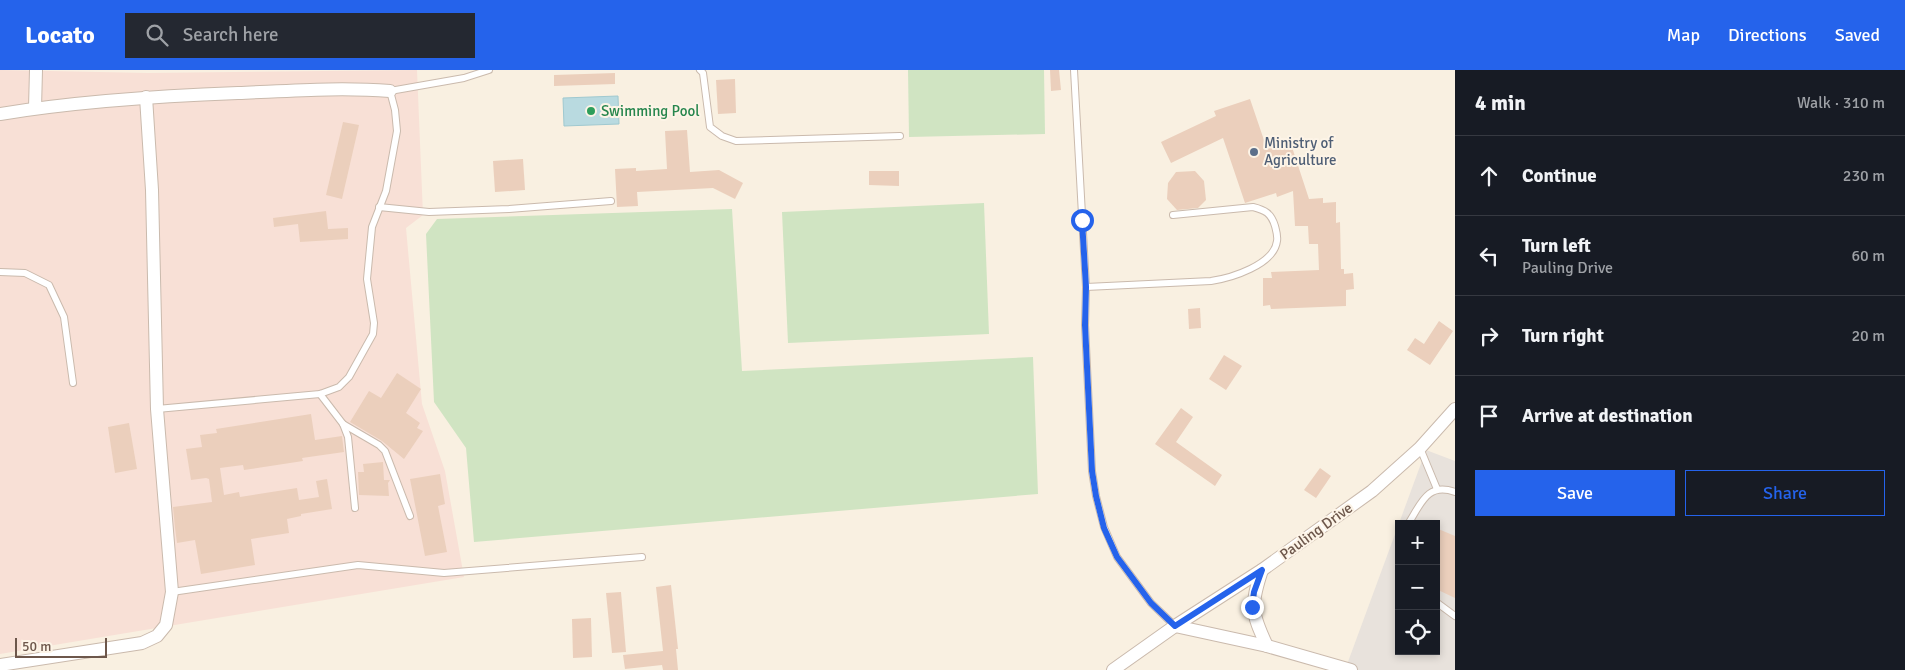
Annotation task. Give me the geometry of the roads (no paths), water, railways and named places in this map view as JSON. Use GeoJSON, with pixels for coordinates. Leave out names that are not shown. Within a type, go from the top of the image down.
{"type":"FeatureCollection","features":[{"type":"Feature","properties":{"kind":"street"},"geometry":{"type":"LineString","coordinates":[[35,108],[36,70]]}},
{"type":"Feature","properties":{"kind":"street"},"geometry":{"type":"LineString","coordinates":[[0,114],[35,108],[146,97],[317,89],[390,91]]}},
{"type":"Feature","properties":{"kind":"street"},"geometry":{"type":"LineString","coordinates":[[0,665],[142,643],[157,636],[166,625],[172,592],[157,409],[152,190],[146,97]]}},
{"type":"Feature","properties":{"kind":"street","name":"Pauling Drive"},"geometry":{"type":"LineString","coordinates":[[1113,670],[1175,626],[1262,570],[1372,491],[1420,448],[1455,409]]}},
{"type":"Feature","properties":{"kind":"street"},"geometry":{"type":"LineString","coordinates":[[1262,570],[1254,592],[1252,607],[1255,621],[1268,646]]}},
{"type":"Feature","properties":{"kind":"street"},"geometry":{"type":"LineString","coordinates":[[1175,626],[1268,646],[1351,670]]}},
{"type":"Feature","properties":{"kind":"lane"},"geometry":{"type":"LineString","coordinates":[[157,409],[320,394],[339,387],[349,377],[373,334],[374,322],[367,279],[372,227],[386,191],[397,131],[395,110],[390,91],[464,78],[489,70]]}},
{"type":"Feature","properties":{"kind":"lane"},"geometry":{"type":"LineString","coordinates":[[700,70],[703,73],[710,127],[722,136],[736,141],[900,136]]}},
{"type":"Feature","properties":{"kind":"lane"},"geometry":{"type":"LineString","coordinates":[[1074,70],[1086,287],[1085,325],[1092,471],[1104,528],[1117,557],[1151,603],[1175,626]]}},
{"type":"Feature","properties":{"kind":"lane"},"geometry":{"type":"LineString","coordinates":[[379,208],[429,212],[509,209],[611,201]]}},
{"type":"Feature","properties":{"kind":"lane"},"geometry":{"type":"LineString","coordinates":[[1086,287],[1211,281],[1230,278],[1247,271],[1267,258],[1275,248],[1278,240],[1274,222],[1269,213],[1263,209],[1253,207],[1173,215]]}},
{"type":"Feature","properties":{"kind":"lane"},"geometry":{"type":"LineString","coordinates":[[0,272],[25,273],[49,285],[64,317],[73,383]]}},
{"type":"Feature","properties":{"kind":"lane"},"geometry":{"type":"LineString","coordinates":[[320,394],[343,424],[348,437],[355,508]]}},
{"type":"Feature","properties":{"kind":"lane"},"geometry":{"type":"LineString","coordinates":[[343,424],[379,445],[385,451],[410,516]]}},
{"type":"Feature","properties":{"kind":"lane"},"geometry":{"type":"LineString","coordinates":[[1420,448],[1437,489]]}},
{"type":"Feature","properties":{"kind":"lane"},"geometry":{"type":"LineString","coordinates":[[1411,520],[1429,492],[1437,489],[1455,492]]}},
{"type":"Feature","properties":{"kind":"lane"},"geometry":{"type":"LineString","coordinates":[[172,592],[358,565],[444,573],[642,557]]}},
{"type":"Feature","properties":{"kind":"lane"},"geometry":{"type":"LineString","coordinates":[[1440,605],[1455,616]]}},
{"type":"Feature","properties":{"kind":"water","name":"Swimming Pool"},"geometry":{"type":"Polygon","coordinates":[[[618,96],[619,124],[564,126],[563,98],[618,96]]]}},
{"type":"Feature","properties":{"kind":"place","name":"Swimming Pool"},"geometry":{"type":"Point","coordinates":[591,111]}},
{"type":"Feature","properties":{"kind":"place","name":"Ministry of Agriculture"},"geometry":{"type":"Point","coordinates":[1254,152]}}]}
